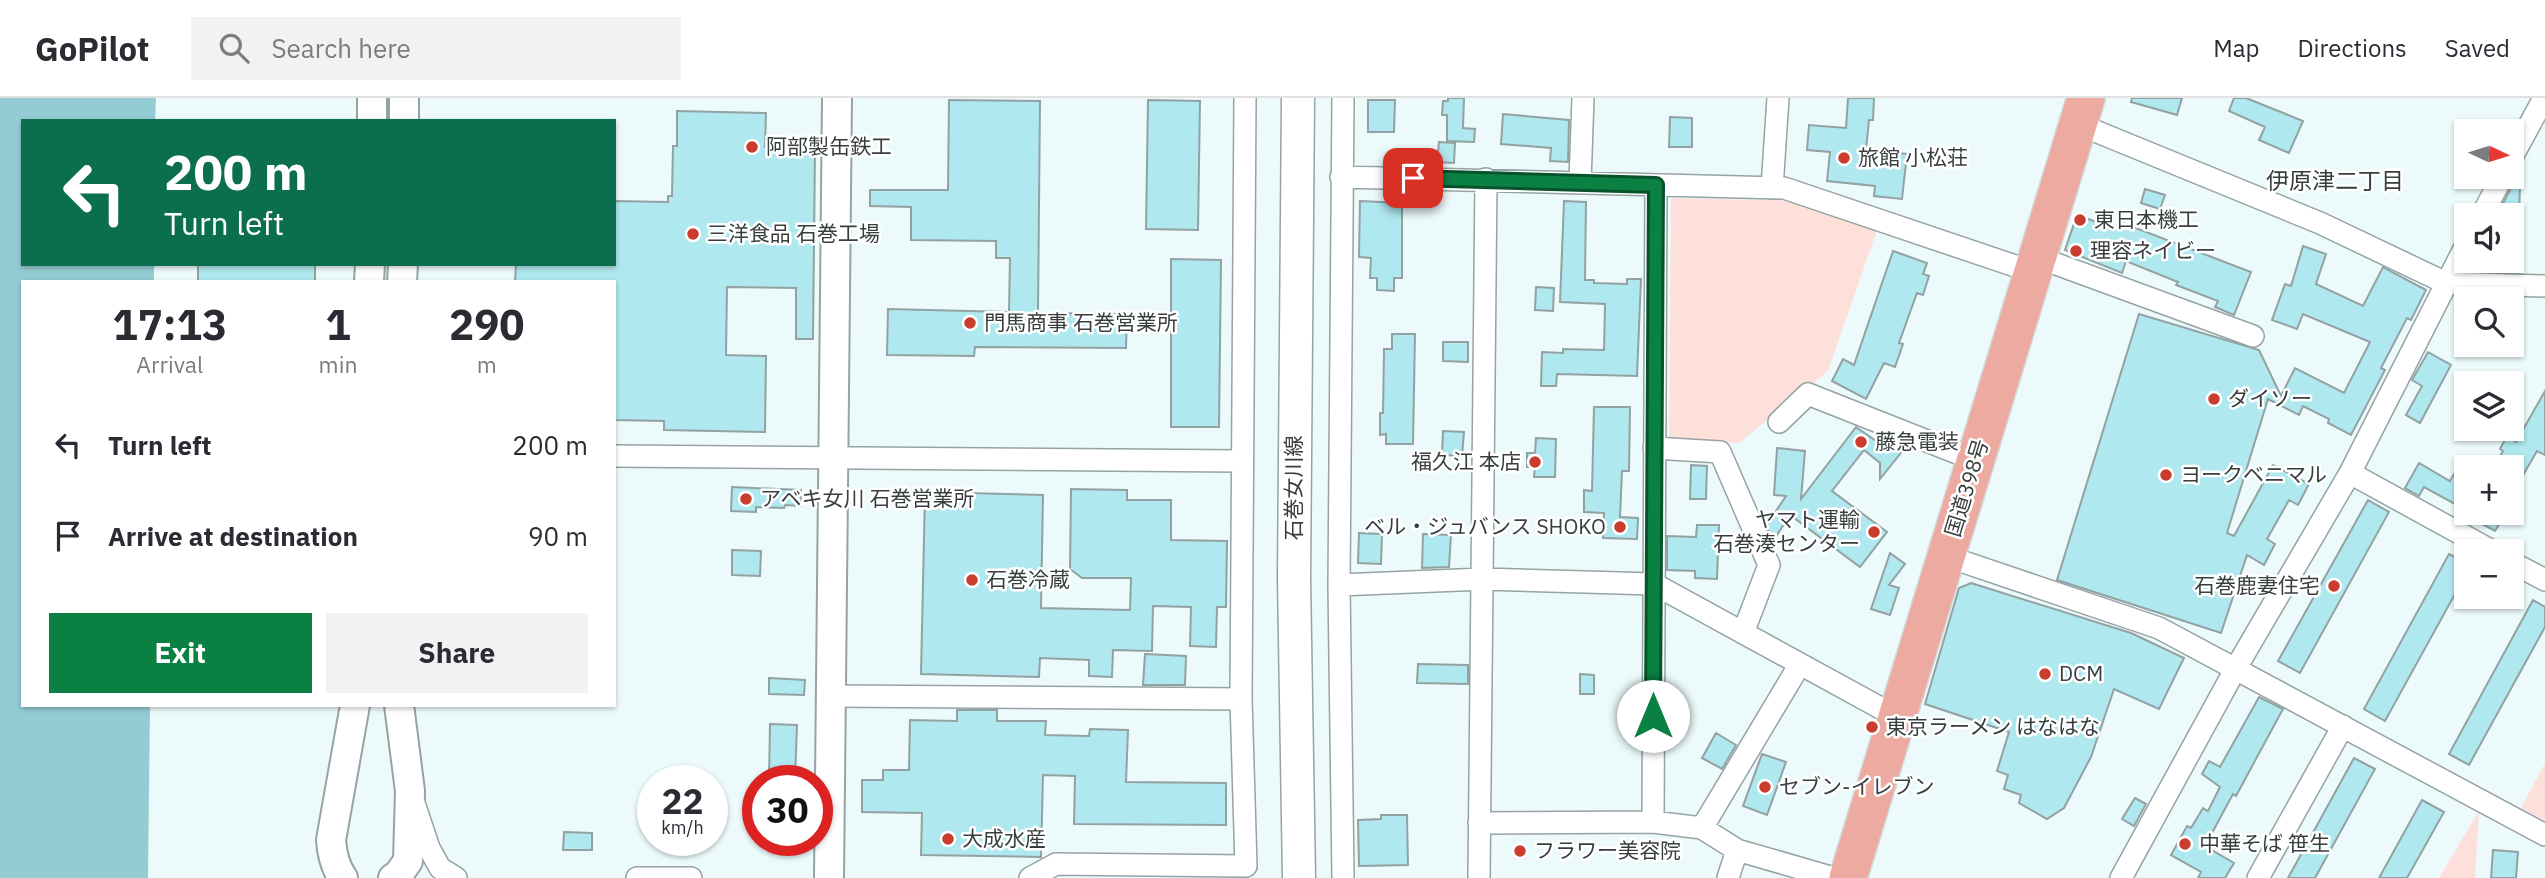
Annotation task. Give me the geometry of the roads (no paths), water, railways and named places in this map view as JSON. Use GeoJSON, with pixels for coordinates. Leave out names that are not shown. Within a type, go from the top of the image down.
{"type":"FeatureCollection","features":[{"type":"Feature","properties":{"kind":"highway","name":"国道398号"},"geometry":{"type":"LineString","coordinates":[[1848,878],[2082,111]]}},
{"type":"Feature","properties":{"kind":"main road","name":"石巻女川線"},"geometry":{"type":"LineString","coordinates":[[1298,98],[1294,578],[1299,878]]}},
{"type":"Feature","properties":{"kind":"street"},"geometry":{"type":"LineString","coordinates":[[372,98],[372,119]]}},
{"type":"Feature","properties":{"kind":"street"},"geometry":{"type":"LineString","coordinates":[[404,98],[404,119]]}},
{"type":"Feature","properties":{"kind":"street"},"geometry":{"type":"LineString","coordinates":[[829,878],[837,98]]}},
{"type":"Feature","properties":{"kind":"street"},"geometry":{"type":"LineString","coordinates":[[1030,878],[1056,864],[1245,866],[1241,699],[1245,98]]}},
{"type":"Feature","properties":{"kind":"street"},"geometry":{"type":"LineString","coordinates":[[1343,98],[1339,584],[1343,878]]}},
{"type":"Feature","properties":{"kind":"street"},"geometry":{"type":"LineString","coordinates":[[1580,182],[1583,98]]}},
{"type":"Feature","properties":{"kind":"street"},"geometry":{"type":"LineString","coordinates":[[1772,188],[1778,98]]}},
{"type":"Feature","properties":{"kind":"street"},"geometry":{"type":"LineString","coordinates":[[2524,135],[2544,98]]}},
{"type":"Feature","properties":{"kind":"street"},"geometry":{"type":"LineString","coordinates":[[2082,111],[2446,283],[2545,286]]}},
{"type":"Feature","properties":{"kind":"street"},"geometry":{"type":"LineString","coordinates":[[1341,177],[1784,188],[2035,264],[2253,336]]}},
{"type":"Feature","properties":{"kind":"street"},"geometry":{"type":"LineString","coordinates":[[1479,878],[1486,179]]}},
{"type":"Feature","properties":{"kind":"street"},"geometry":{"type":"LineString","coordinates":[[1653,822],[1656,185]]}},
{"type":"Feature","properties":{"kind":"street"},"geometry":{"type":"LineString","coordinates":[[2128,876],[2236,668],[2350,473],[2454,268]]}},
{"type":"Feature","properties":{"kind":"street"},"geometry":{"type":"LineString","coordinates":[[1779,422],[1808,394],[1975,460]]}},
{"type":"Feature","properties":{"kind":"street"},"geometry":{"type":"LineString","coordinates":[[1654,448],[1720,452],[1769,565],[1743,632]]}},
{"type":"Feature","properties":{"kind":"street"},"geometry":{"type":"LineString","coordinates":[[616,456],[1242,461]]}},
{"type":"Feature","properties":{"kind":"street"},"geometry":{"type":"LineString","coordinates":[[2350,473],[2470,539]]}},
{"type":"Feature","properties":{"kind":"street"},"geometry":{"type":"LineString","coordinates":[[1946,556],[2159,628],[2545,835]]}},
{"type":"Feature","properties":{"kind":"street"},"geometry":{"type":"LineString","coordinates":[[2524,569],[2545,580]]}},
{"type":"Feature","properties":{"kind":"street"},"geometry":{"type":"LineString","coordinates":[[1339,584],[1483,579],[1654,584],[1897,716]]}},
{"type":"Feature","properties":{"kind":"street"},"geometry":{"type":"LineString","coordinates":[[1702,828],[1800,664]]}},
{"type":"Feature","properties":{"kind":"street"},"geometry":{"type":"LineString","coordinates":[[831,696],[1241,699]]}},
{"type":"Feature","properties":{"kind":"street"},"geometry":{"type":"LineString","coordinates":[[343,878],[332,855],[331,840],[355,707]]}},
{"type":"Feature","properties":{"kind":"street"},"geometry":{"type":"LineString","coordinates":[[393,878],[408,861],[410,791],[399,707]]}},
{"type":"Feature","properties":{"kind":"street"},"geometry":{"type":"LineString","coordinates":[[2258,878],[2343,726]]}},
{"type":"Feature","properties":{"kind":"street"},"geometry":{"type":"LineString","coordinates":[[410,791],[429,848],[440,868],[456,878]]}},
{"type":"Feature","properties":{"kind":"street"},"geometry":{"type":"LineString","coordinates":[[1479,823],[1653,822],[1702,828],[1737,850],[1834,878]]}},
{"type":"Feature","properties":{"kind":"street"},"geometry":{"type":"LineString","coordinates":[[1728,878],[1737,850]]}},
{"type":"Feature","properties":{"kind":"street"},"geometry":{"type":"LineString","coordinates":[[636,878],[691,878]]}},
{"type":"Feature","properties":{"kind":"water"},"geometry":{"type":"Polygon","coordinates":[[[0,98],[156,98],[155,119],[21,119],[21,266],[154,266],[154,280],[21,280],[21,707],[150,707],[148,878],[0,878],[0,98]]]}},
{"type":"Feature","properties":{"kind":"place","name":"阿部製缶鉄工"},"geometry":{"type":"Point","coordinates":[752,147]}},
{"type":"Feature","properties":{"kind":"place","name":"旅館 小松荘"},"geometry":{"type":"Point","coordinates":[1844,158]}},
{"type":"Feature","properties":{"kind":"place","name":"東日本機工"},"geometry":{"type":"Point","coordinates":[2080,220]}},
{"type":"Feature","properties":{"kind":"place","name":"三洋食品 石巻工場"},"geometry":{"type":"Point","coordinates":[693,234]}},
{"type":"Feature","properties":{"kind":"place","name":"理容ネイビー"},"geometry":{"type":"Point","coordinates":[2076,251]}},
{"type":"Feature","properties":{"kind":"place","name":"門馬商事 石巻営業所"},"geometry":{"type":"Point","coordinates":[970,323]}},
{"type":"Feature","properties":{"kind":"place","name":"ダイソー"},"geometry":{"type":"Point","coordinates":[2214,399]}},
{"type":"Feature","properties":{"kind":"place","name":"藤急電装"},"geometry":{"type":"Point","coordinates":[1861,442]}},
{"type":"Feature","properties":{"kind":"place","name":"福久江 本店"},"geometry":{"type":"Point","coordinates":[1535,462]}},
{"type":"Feature","properties":{"kind":"place","name":"ヨークベニマル"},"geometry":{"type":"Point","coordinates":[2166,475]}},
{"type":"Feature","properties":{"kind":"place","name":"アベキ女川 石巻営業所"},"geometry":{"type":"Point","coordinates":[746,499]}},
{"type":"Feature","properties":{"kind":"place","name":"ベル・ジュバンス SHOKO"},"geometry":{"type":"Point","coordinates":[1620,527]}},
{"type":"Feature","properties":{"kind":"place","name":"ヤマト運輸 石巻湊センター"},"geometry":{"type":"Point","coordinates":[1874,532]}},
{"type":"Feature","properties":{"kind":"place","name":"石巻冷蔵"},"geometry":{"type":"Point","coordinates":[972,580]}},
{"type":"Feature","properties":{"kind":"place","name":"石巻鹿妻住宅"},"geometry":{"type":"Point","coordinates":[2334,586]}},
{"type":"Feature","properties":{"kind":"place","name":"DCM"},"geometry":{"type":"Point","coordinates":[2045,674]}},
{"type":"Feature","properties":{"kind":"place","name":"東京ラーメン はなはな"},"geometry":{"type":"Point","coordinates":[1872,727]}},
{"type":"Feature","properties":{"kind":"place","name":"セブン-イレブン"},"geometry":{"type":"Point","coordinates":[1765,787]}},
{"type":"Feature","properties":{"kind":"place","name":"大成水産"},"geometry":{"type":"Point","coordinates":[948,839]}},
{"type":"Feature","properties":{"kind":"place","name":"中華そば 笹生"},"geometry":{"type":"Point","coordinates":[2185,844]}},
{"type":"Feature","properties":{"kind":"place","name":"フラワー美容院"},"geometry":{"type":"Point","coordinates":[1520,851]}},
{"type":"Feature","properties":{"kind":"district","name":"伊原津二丁目"},"geometry":{"type":"Point","coordinates":[2335,181]}}]}
